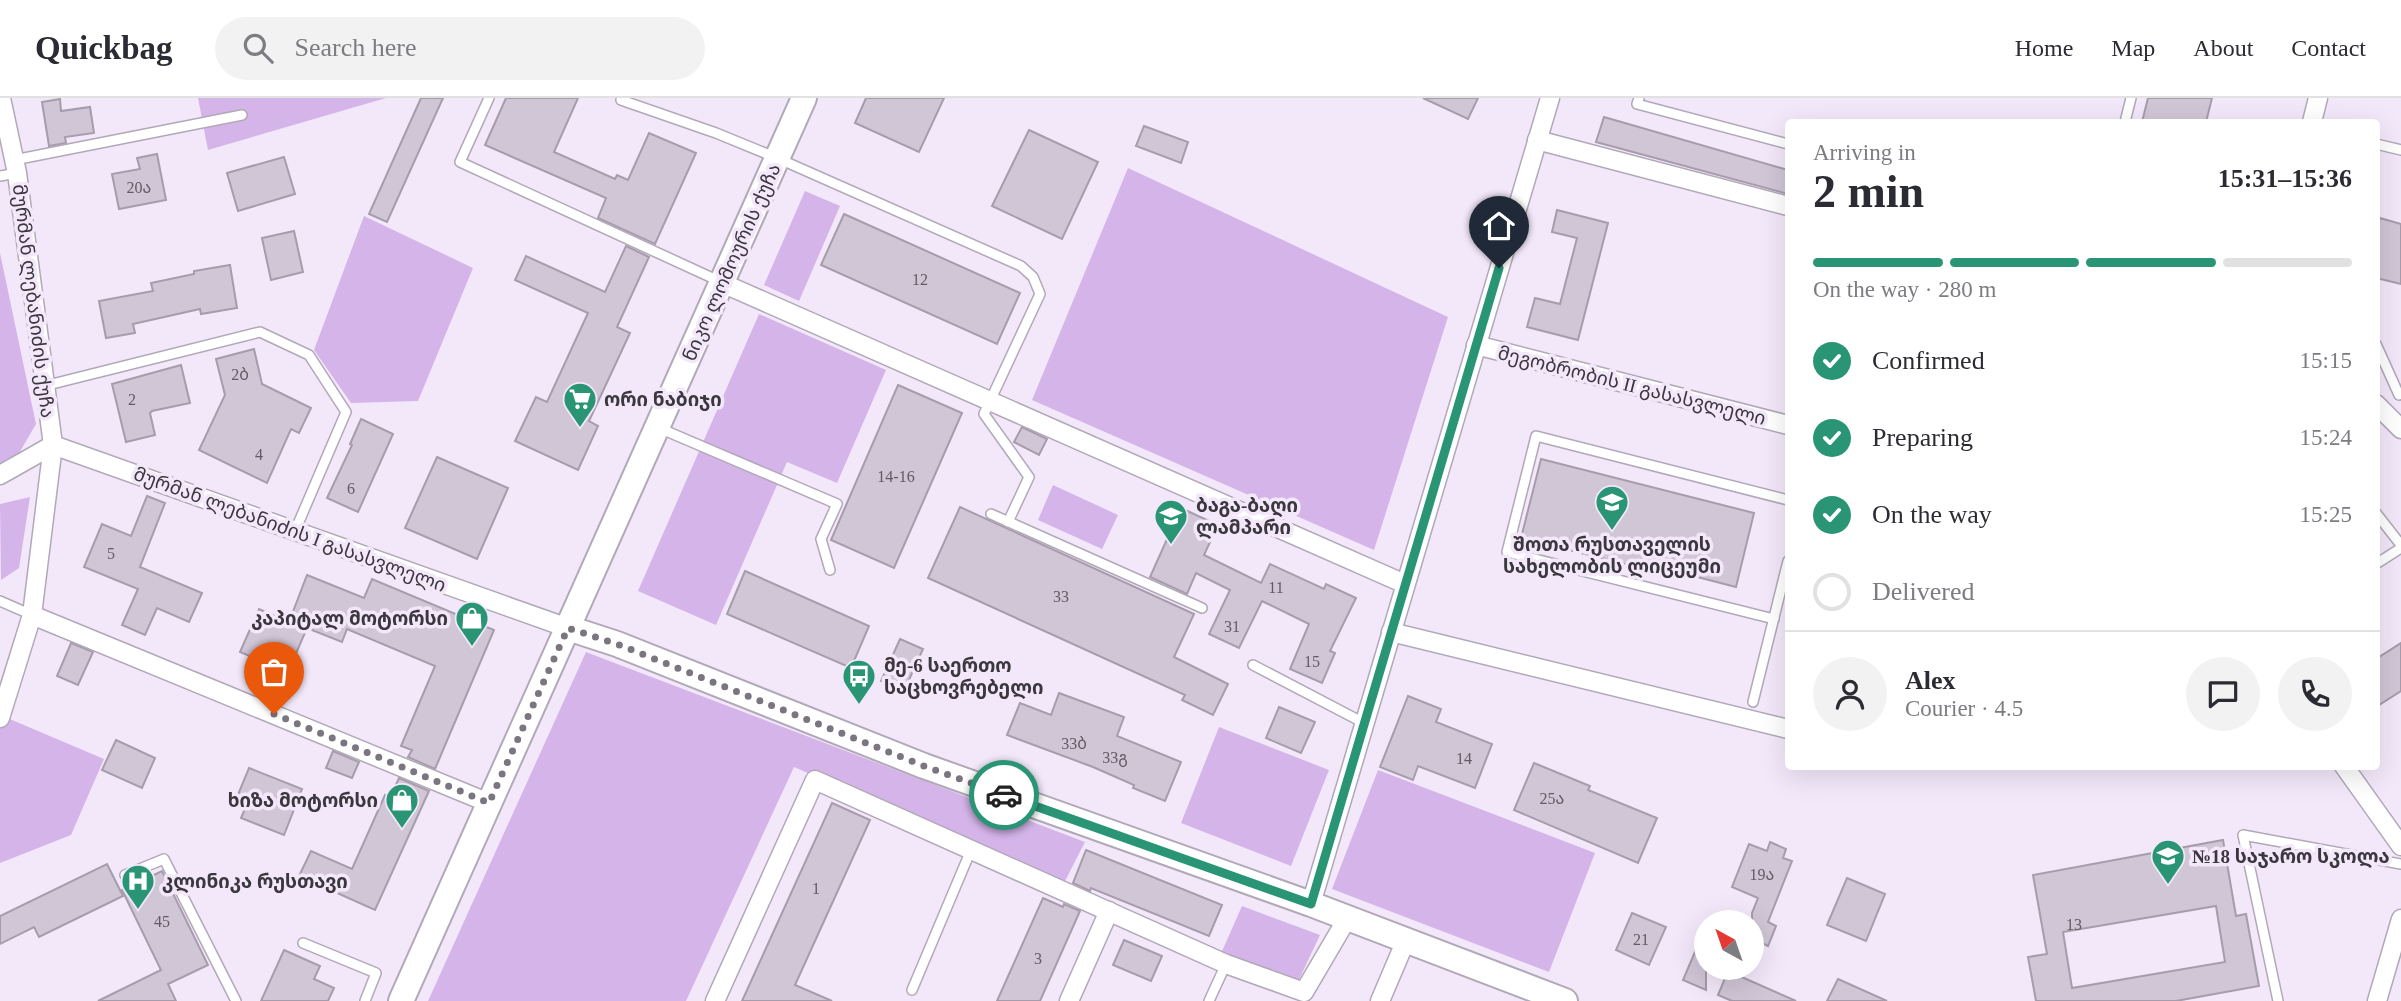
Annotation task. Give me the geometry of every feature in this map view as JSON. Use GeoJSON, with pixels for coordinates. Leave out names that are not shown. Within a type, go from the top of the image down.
{"type":"FeatureCollection","features":[{"type":"Feature","properties":{"kind":"street","name":"ნიკო ლომოურის ქუჩა"},"geometry":{"type":"LineString","coordinates":[[401,1001],[804,98]]}},
{"type":"Feature","properties":{"kind":"street"},"geometry":{"type":"LineString","coordinates":[[1311,904],[1550,98]]}},
{"type":"Feature","properties":{"kind":"street"},"geometry":{"type":"LineString","coordinates":[[2313,119],[2318,98]]}},
{"type":"Feature","properties":{"kind":"street","name":"მურმან ლებანიძის ქუჩა"},"geometry":{"type":"LineString","coordinates":[[0,475],[52,445],[10,170],[5,99]]}},
{"type":"Feature","properties":{"kind":"street"},"geometry":{"type":"LineString","coordinates":[[1537,140],[1785,205]]}},
{"type":"Feature","properties":{"kind":"street"},"geometry":{"type":"LineString","coordinates":[[722,283],[1405,584]]}},
{"type":"Feature","properties":{"kind":"street","name":"მეგობრობის II გასასვლელი"},"geometry":{"type":"LineString","coordinates":[[1476,345],[1785,424]]}},
{"type":"Feature","properties":{"kind":"street"},"geometry":{"type":"LineString","coordinates":[[2380,407],[2401,429]]}},
{"type":"Feature","properties":{"kind":"street"},"geometry":{"type":"LineString","coordinates":[[0,718],[32,615],[52,445]]}},
{"type":"Feature","properties":{"kind":"street","name":"მურმან ლებანიძის I გასასვლელი"},"geometry":{"type":"LineString","coordinates":[[52,445],[568,628]]}},
{"type":"Feature","properties":{"kind":"street"},"geometry":{"type":"LineString","coordinates":[[32,615],[489,803]]}},
{"type":"Feature","properties":{"kind":"street"},"geometry":{"type":"LineString","coordinates":[[568,628],[617,644],[924,766],[1311,904],[1565,1001]]}},
{"type":"Feature","properties":{"kind":"street"},"geometry":{"type":"LineString","coordinates":[[1391,632],[1785,728]]}},
{"type":"Feature","properties":{"kind":"street"},"geometry":{"type":"LineString","coordinates":[[2347,770],[2401,846]]}},
{"type":"Feature","properties":{"kind":"street"},"geometry":{"type":"LineString","coordinates":[[715,1001],[815,780],[1302,996],[1348,918]]}},
{"type":"Feature","properties":{"kind":"street"},"geometry":{"type":"LineString","coordinates":[[1069,1001],[1110,911]]}},
{"type":"Feature","properties":{"kind":"street"},"geometry":{"type":"LineString","coordinates":[[2377,1001],[2401,919]]}},
{"type":"Feature","properties":{"kind":"street"},"geometry":{"type":"LineString","coordinates":[[1380,1001],[1406,940]]}},
{"type":"Feature","properties":{"kind":"lane"},"geometry":{"type":"LineString","coordinates":[[489,98],[460,162],[722,283]]}},
{"type":"Feature","properties":{"kind":"lane"},"geometry":{"type":"LineString","coordinates":[[1639,98],[1637,104],[1785,143]]}},
{"type":"Feature","properties":{"kind":"lane"},"geometry":{"type":"LineString","coordinates":[[2126,119],[2131,98]]}},
{"type":"Feature","properties":{"kind":"lane"},"geometry":{"type":"LineString","coordinates":[[621,100],[716,133],[777,158],[1021,266],[1033,277],[1040,294],[984,414],[1029,477],[1008,522]]}},
{"type":"Feature","properties":{"kind":"lane"},"geometry":{"type":"LineString","coordinates":[[10,170],[242,115]]}},
{"type":"Feature","properties":{"kind":"lane"},"geometry":{"type":"LineString","coordinates":[[2380,145],[2401,150]]}},
{"type":"Feature","properties":{"kind":"lane"},"geometry":{"type":"LineString","coordinates":[[44,386],[260,332],[309,355],[346,412],[295,531]]}},
{"type":"Feature","properties":{"kind":"lane"},"geometry":{"type":"LineString","coordinates":[[2380,352],[2400,395],[2380,405]]}},
{"type":"Feature","properties":{"kind":"lane"},"geometry":{"type":"LineString","coordinates":[[657,427],[837,504],[821,539],[830,570]]}},
{"type":"Feature","properties":{"kind":"lane"},"geometry":{"type":"LineString","coordinates":[[1774,619],[1507,552],[1536,436],[1785,499]]}},
{"type":"Feature","properties":{"kind":"lane"},"geometry":{"type":"LineString","coordinates":[[991,514],[1202,608]]}},
{"type":"Feature","properties":{"kind":"lane"},"geometry":{"type":"LineString","coordinates":[[2380,518],[2401,546],[2380,561]]}},
{"type":"Feature","properties":{"kind":"lane"},"geometry":{"type":"LineString","coordinates":[[1754,702],[1785,573]]}},
{"type":"Feature","properties":{"kind":"lane"},"geometry":{"type":"LineString","coordinates":[[0,601],[32,615]]}},
{"type":"Feature","properties":{"kind":"lane"},"geometry":{"type":"LineString","coordinates":[[1253,666],[1364,723]]}},
{"type":"Feature","properties":{"kind":"lane"},"geometry":{"type":"LineString","coordinates":[[2278,1001],[2242,835],[2401,864]]}},
{"type":"Feature","properties":{"kind":"lane"},"geometry":{"type":"LineString","coordinates":[[912,990],[971,850]]}},
{"type":"Feature","properties":{"kind":"lane"},"geometry":{"type":"LineString","coordinates":[[125,875],[164,859],[236,1001]]}},
{"type":"Feature","properties":{"kind":"lane"},"geometry":{"type":"LineString","coordinates":[[303,943],[376,973],[365,1001]]}},
{"type":"Feature","properties":{"kind":"lane"},"geometry":{"type":"LineString","coordinates":[[1209,1001],[1226,964]]}},
{"type":"Feature","properties":{"kind":"shaded area"},"geometry":{"type":"Polygon","coordinates":[[[198,98],[386,98],[208,150],[198,98]]]}},
{"type":"Feature","properties":{"kind":"shaded area"},"geometry":{"type":"Polygon","coordinates":[[[1128,168],[1448,317],[1374,550],[1032,400],[1128,168]]]}},
{"type":"Feature","properties":{"kind":"shaded area"},"geometry":{"type":"Polygon","coordinates":[[[805,191],[840,206],[799,301],[764,285],[805,191]]]}},
{"type":"Feature","properties":{"kind":"shaded area"},"geometry":{"type":"Polygon","coordinates":[[[364,216],[473,268],[418,401],[351,403],[314,350],[364,216]]]}},
{"type":"Feature","properties":{"kind":"shaded area"},"geometry":{"type":"Polygon","coordinates":[[[0,253],[36,424],[14,462],[0,466],[0,253]]]}},
{"type":"Feature","properties":{"kind":"shaded area"},"geometry":{"type":"Polygon","coordinates":[[[759,314],[886,370],[837,483],[787,462],[716,625],[638,591],[759,314]]]}},
{"type":"Feature","properties":{"kind":"shaded area"},"geometry":{"type":"Polygon","coordinates":[[[1053,485],[1118,515],[1102,549],[1038,520],[1053,485]]]}},
{"type":"Feature","properties":{"kind":"shaded area"},"geometry":{"type":"Polygon","coordinates":[[[30,497],[19,568],[1,580],[0,504],[30,497]]]}},
{"type":"Feature","properties":{"kind":"shaded area"},"geometry":{"type":"Polygon","coordinates":[[[586,652],[1085,842],[1063,885],[794,767],[686,1001],[428,1001],[586,652]]]}},
{"type":"Feature","properties":{"kind":"shaded area"},"geometry":{"type":"Polygon","coordinates":[[[5,717],[104,759],[71,835],[0,863],[0,727],[5,717]]]}},
{"type":"Feature","properties":{"kind":"shaded area"},"geometry":{"type":"Polygon","coordinates":[[[1219,727],[1329,770],[1291,866],[1181,823],[1219,727]]]}},
{"type":"Feature","properties":{"kind":"shaded area"},"geometry":{"type":"Polygon","coordinates":[[[1378,770],[1595,853],[1549,972],[1332,889],[1378,770]]]}},
{"type":"Feature","properties":{"kind":"shaded area"},"geometry":{"type":"Polygon","coordinates":[[[1242,906],[1320,935],[1296,986],[1219,958],[1242,906]]]}},
{"type":"Feature","properties":{"kind":"building"},"geometry":{"type":"Polygon","coordinates":[[[421,98],[443,98],[387,222],[369,214],[421,98]]]}},
{"type":"Feature","properties":{"kind":"building"},"geometry":{"type":"Polygon","coordinates":[[[506,98],[578,98],[554,152],[615,179],[617,175],[628,180],[649,133],[696,153],[655,244],[598,218],[606,198],[485,145],[506,98]]]}},
{"type":"Feature","properties":{"kind":"building"},"geometry":{"type":"Polygon","coordinates":[[[866,98],[944,98],[919,152],[855,123],[866,98]]]}},
{"type":"Feature","properties":{"kind":"building"},"geometry":{"type":"Polygon","coordinates":[[[1423,98],[1478,98],[1468,119],[1423,98]]]}},
{"type":"Feature","properties":{"kind":"building"},"geometry":{"type":"Polygon","coordinates":[[[2148,98],[2212,98],[2207,119],[2143,119],[2148,98]]]}},
{"type":"Feature","properties":{"kind":"building"},"geometry":{"type":"Polygon","coordinates":[[[60,99],[61,111],[90,107],[94,133],[65,137],[66,143],[49,146],[42,102],[60,99]]]}},
{"type":"Feature","properties":{"kind":"building"},"geometry":{"type":"Polygon","coordinates":[[[1604,117],[1785,169],[1785,193],[1596,142],[1604,117]]]}},
{"type":"Feature","properties":{"kind":"building"},"geometry":{"type":"Polygon","coordinates":[[[1144,126],[1188,142],[1181,163],[1136,146],[1144,126]]]}},
{"type":"Feature","properties":{"kind":"building"},"geometry":{"type":"Polygon","coordinates":[[[1029,130],[1098,162],[1062,239],[992,206],[1029,130]]]}},
{"type":"Feature","properties":{"kind":"building"},"geometry":{"type":"Polygon","coordinates":[[[157,154],[166,200],[119,209],[112,174],[140,169],[137,158],[157,154]]]}},
{"type":"Feature","properties":{"kind":"building"},"geometry":{"type":"Polygon","coordinates":[[[284,157],[295,194],[238,211],[227,173],[284,157]]]}},
{"type":"Feature","properties":{"kind":"building"},"geometry":{"type":"Polygon","coordinates":[[[1557,210],[1608,223],[1578,340],[1527,327],[1535,298],[1560,304],[1577,238],[1552,232],[1557,210]]]}},
{"type":"Feature","properties":{"kind":"building"},"geometry":{"type":"Polygon","coordinates":[[[844,214],[1020,293],[997,344],[821,265],[844,214]]]}},
{"type":"Feature","properties":{"kind":"building"},"geometry":{"type":"Polygon","coordinates":[[[2380,218],[2401,224],[2401,284],[2380,279],[2380,218]]]}},
{"type":"Feature","properties":{"kind":"building"},"geometry":{"type":"Polygon","coordinates":[[[294,231],[303,272],[271,280],[262,238],[294,231]]]}},
{"type":"Feature","properties":{"kind":"building"},"geometry":{"type":"Polygon","coordinates":[[[626,246],[649,257],[617,327],[630,333],[589,421],[598,426],[578,470],[515,441],[536,397],[547,402],[588,313],[515,280],[526,256],[605,292],[626,246]]]}},
{"type":"Feature","properties":{"kind":"building"},"geometry":{"type":"Polygon","coordinates":[[[230,265],[237,308],[201,314],[200,309],[133,324],[135,333],[106,338],[99,301],[153,291],[151,283],[194,274],[194,271],[230,265]]]}},
{"type":"Feature","properties":{"kind":"building"},"geometry":{"type":"Polygon","coordinates":[[[254,349],[262,384],[311,408],[299,433],[291,429],[267,483],[199,450],[225,395],[216,359],[254,349]]]}},
{"type":"Feature","properties":{"kind":"building"},"geometry":{"type":"Polygon","coordinates":[[[181,365],[190,403],[152,411],[150,413],[155,435],[126,442],[112,384],[181,365]]]}},
{"type":"Feature","properties":{"kind":"building"},"geometry":{"type":"Polygon","coordinates":[[[898,385],[962,413],[894,568],[831,540],[898,385]]]}},
{"type":"Feature","properties":{"kind":"building"},"geometry":{"type":"Polygon","coordinates":[[[361,419],[393,434],[358,512],[327,498],[361,419]]]}},
{"type":"Feature","properties":{"kind":"building"},"geometry":{"type":"Polygon","coordinates":[[[1022,427],[1047,439],[1039,455],[1014,442],[1022,427]]]}},
{"type":"Feature","properties":{"kind":"building"},"geometry":{"type":"Polygon","coordinates":[[[437,457],[508,488],[477,559],[405,528],[437,457]]]}},
{"type":"Feature","properties":{"kind":"building"},"geometry":{"type":"Polygon","coordinates":[[[1541,459],[1754,513],[1736,587],[1674,571],[1673,576],[1521,538],[1541,459]]]}},
{"type":"Feature","properties":{"kind":"building"},"geometry":{"type":"Polygon","coordinates":[[[147,496],[165,503],[140,567],[202,593],[189,622],[157,608],[145,635],[122,625],[138,589],[84,567],[102,524],[131,536],[147,496]]]}},
{"type":"Feature","properties":{"kind":"building"},"geometry":{"type":"Polygon","coordinates":[[[960,507],[1194,614],[1174,657],[1228,684],[1213,715],[1182,700],[1185,695],[928,578],[960,507]]]}},
{"type":"Feature","properties":{"kind":"building"},"geometry":{"type":"Polygon","coordinates":[[[1181,508],[1218,525],[1204,555],[1261,583],[1270,564],[1324,589],[1326,584],[1356,598],[1330,651],[1335,653],[1322,683],[1290,669],[1309,624],[1262,601],[1239,648],[1209,634],[1230,590],[1196,573],[1187,594],[1150,577],[1181,508]]]}},
{"type":"Feature","properties":{"kind":"building"},"geometry":{"type":"Polygon","coordinates":[[[745,571],[869,626],[851,668],[727,614],[745,571]]]}},
{"type":"Feature","properties":{"kind":"building"},"geometry":{"type":"Polygon","coordinates":[[[307,575],[364,598],[372,579],[494,630],[435,769],[408,757],[412,750],[401,746],[435,666],[347,629],[342,642],[307,628],[288,672],[240,652],[259,609],[289,622],[307,575]]]}},
{"type":"Feature","properties":{"kind":"building"},"geometry":{"type":"Polygon","coordinates":[[[900,639],[923,649],[904,691],[881,681],[900,639]]]}},
{"type":"Feature","properties":{"kind":"building"},"geometry":{"type":"Polygon","coordinates":[[[71,643],[93,652],[78,685],[57,676],[71,643]]]}},
{"type":"Feature","properties":{"kind":"building"},"geometry":{"type":"Polygon","coordinates":[[[2401,643],[2401,691],[2380,704],[2380,656],[2401,643]]]}},
{"type":"Feature","properties":{"kind":"building"},"geometry":{"type":"Polygon","coordinates":[[[1059,693],[1124,717],[1117,736],[1181,762],[1165,801],[1093,767],[1007,735],[1020,703],[1051,715],[1059,693]]]}},
{"type":"Feature","properties":{"kind":"building"},"geometry":{"type":"Polygon","coordinates":[[[1408,696],[1441,709],[1436,722],[1492,744],[1475,788],[1418,766],[1413,780],[1380,767],[1408,696]]]}},
{"type":"Feature","properties":{"kind":"building"},"geometry":{"type":"Polygon","coordinates":[[[1279,707],[1315,722],[1301,753],[1266,738],[1279,707]]]}},
{"type":"Feature","properties":{"kind":"building"},"geometry":{"type":"Polygon","coordinates":[[[116,740],[155,758],[142,788],[102,770],[116,740]]]}},
{"type":"Feature","properties":{"kind":"building"},"geometry":{"type":"Polygon","coordinates":[[[333,751],[359,762],[352,778],[326,768],[333,751]]]}},
{"type":"Feature","properties":{"kind":"building"},"geometry":{"type":"Polygon","coordinates":[[[1534,763],[1590,786],[1588,790],[1657,818],[1638,863],[1514,810],[1534,763]]]}},
{"type":"Feature","properties":{"kind":"building"},"geometry":{"type":"Polygon","coordinates":[[[249,768],[302,789],[284,835],[241,818],[248,802],[237,797],[249,768]]]}},
{"type":"Feature","properties":{"kind":"building"},"geometry":{"type":"Polygon","coordinates":[[[399,778],[429,791],[375,910],[299,876],[311,851],[352,869],[385,795],[390,798],[399,778]]]}},
{"type":"Feature","properties":{"kind":"building"},"geometry":{"type":"Polygon","coordinates":[[[832,803],[870,820],[795,985],[832,1001],[742,1001],[832,803]]]}},
{"type":"Feature","properties":{"kind":"building"},"geometry":{"type":"Polygon","coordinates":[[[2223,840],[2236,916],[2246,914],[2259,986],[2176,1001],[2036,1001],[2028,957],[2047,954],[2033,875],[2223,840]],[[2216,906],[2063,932],[2072,988],[2225,962],[2216,906]]]}},
{"type":"Feature","properties":{"kind":"building"},"geometry":{"type":"Polygon","coordinates":[[[1770,842],[1786,849],[1783,858],[1792,861],[1768,922],[1776,926],[1768,946],[1764,944],[1764,910],[1753,910],[1758,898],[1732,887],[1749,844],[1767,851],[1770,842]]]}},
{"type":"Feature","properties":{"kind":"building"},"geometry":{"type":"Polygon","coordinates":[[[1086,850],[1222,905],[1209,936],[1073,883],[1086,850]]]}},
{"type":"Feature","properties":{"kind":"building"},"geometry":{"type":"Polygon","coordinates":[[[107,864],[123,896],[39,937],[34,927],[0,944],[0,916],[107,864]]]}},
{"type":"Feature","properties":{"kind":"building"},"geometry":{"type":"Polygon","coordinates":[[[162,871],[208,965],[168,984],[176,1001],[98,1001],[161,970],[122,890],[162,871]]]}},
{"type":"Feature","properties":{"kind":"building"},"geometry":{"type":"Polygon","coordinates":[[[1847,878],[1885,894],[1866,941],[1827,925],[1847,878]]]}},
{"type":"Feature","properties":{"kind":"building"},"geometry":{"type":"Polygon","coordinates":[[[1043,898],[1080,911],[1040,1001],[997,1001],[1043,898]]]}},
{"type":"Feature","properties":{"kind":"building"},"geometry":{"type":"Polygon","coordinates":[[[1632,913],[1666,927],[1649,965],[1616,950],[1632,913]]]}},
{"type":"Feature","properties":{"kind":"building"},"geometry":{"type":"Polygon","coordinates":[[[1124,940],[1162,956],[1151,981],[1113,965],[1124,940]]]}},
{"type":"Feature","properties":{"kind":"building"},"geometry":{"type":"Polygon","coordinates":[[[284,950],[320,966],[314,979],[334,988],[328,1001],[261,1001],[284,950]]]}},
{"type":"Feature","properties":{"kind":"building"},"geometry":{"type":"Polygon","coordinates":[[[1694,954],[1694,980],[1706,980],[1706,990],[1683,980],[1694,954]]]}},
{"type":"Feature","properties":{"kind":"building"},"geometry":{"type":"Polygon","coordinates":[[[1838,979],[1887,1001],[1827,1001],[1838,979]]]}},
{"type":"Feature","properties":{"kind":"building"},"geometry":{"type":"Polygon","coordinates":[[[1724,980],[1748,980],[1796,1001],[1732,1001],[1718,995],[1724,980]]]}},
{"type":"Feature","properties":{"kind":"way so far"},"geometry":{"type":"LineString","coordinates":[[274,714],[489,803],[568,628],[617,644],[1004,795]]}},
{"type":"Feature","properties":{"kind":"place","name":"ორი ნაბიჯი"},"geometry":{"type":"Point","coordinates":[580,429]}},
{"type":"Feature","properties":{"kind":"place","name":"შოთა რუსთაველის სახელობის ლიცეუმი"},"geometry":{"type":"Point","coordinates":[1612,532]}},
{"type":"Feature","properties":{"kind":"place","name":"ბაგა-ბაღი ლამპარი"},"geometry":{"type":"Point","coordinates":[1171,546]}},
{"type":"Feature","properties":{"kind":"place","name":"კაპიტალ მოტორსი"},"geometry":{"type":"Point","coordinates":[472,648]}},
{"type":"Feature","properties":{"kind":"place","name":"მე-6 საერთო საცხოვრებელი"},"geometry":{"type":"Point","coordinates":[859,706]}},
{"type":"Feature","properties":{"kind":"place","name":"ხიზა მოტორსი"},"geometry":{"type":"Point","coordinates":[402,830]}},
{"type":"Feature","properties":{"kind":"place","name":"№18 საჯარო სკოლა"},"geometry":{"type":"Point","coordinates":[2168,886]}},
{"type":"Feature","properties":{"kind":"place","name":"კლინიკა რუსთავი"},"geometry":{"type":"Point","coordinates":[138,911]}},
{"type":"Feature","properties":{"kind":"route"},"geometry":{"type":"LineString","coordinates":[[1004,795],[1311,904],[1499,268]]}}]}
